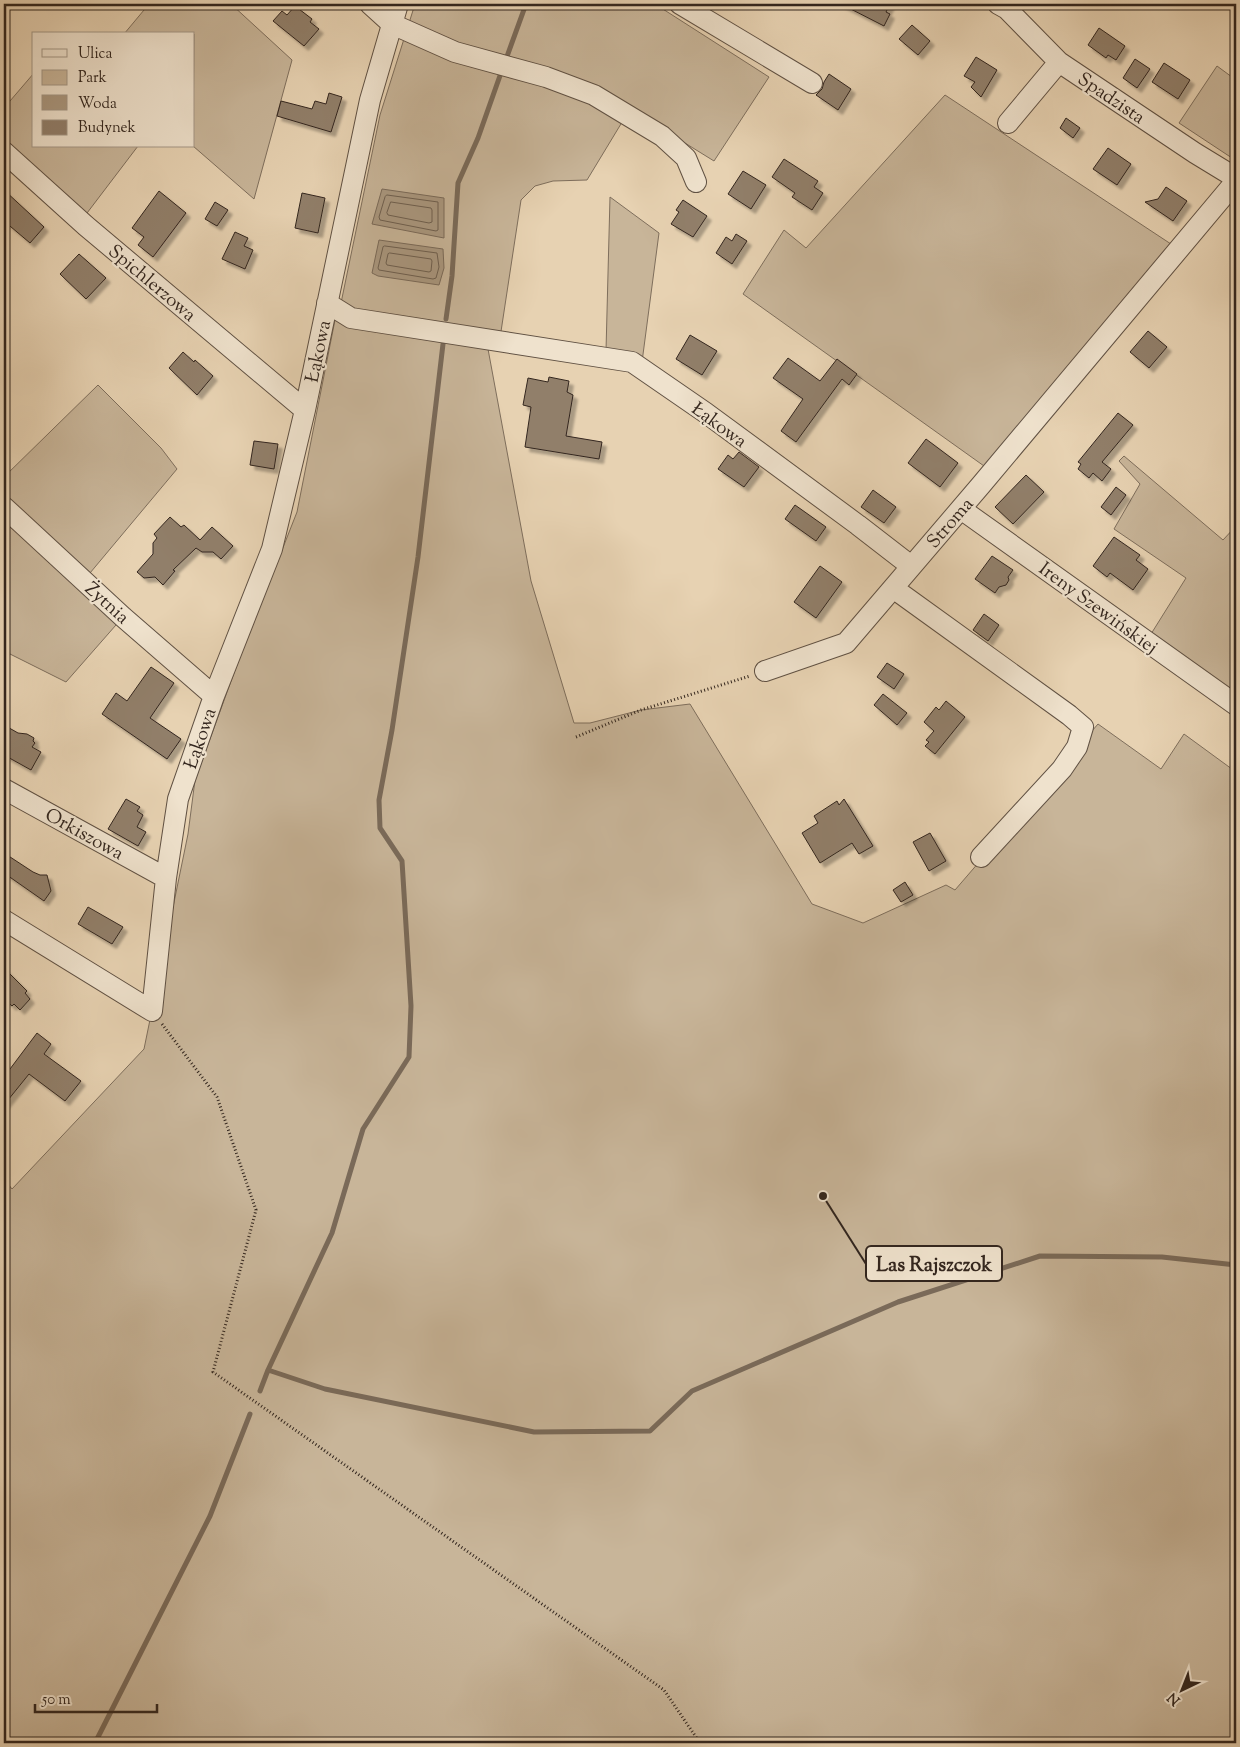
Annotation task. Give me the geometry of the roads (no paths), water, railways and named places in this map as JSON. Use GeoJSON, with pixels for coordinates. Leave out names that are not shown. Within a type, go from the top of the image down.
{"type":"FeatureCollection","features":[{"type":"Feature","properties":{"kind":"street"},"geometry":{"type":"LineString","coordinates":[[370,4],[392,24],[455,52],[546,77],[594,95],[662,136],[686,158],[696,182]]}},
{"type":"Feature","properties":{"kind":"street","name":"Łąkowa"},"geometry":{"type":"LineString","coordinates":[[4,920],[152,1012],[166,878],[178,799],[214,696],[272,549],[305,410],[370,100],[398,4]]}},
{"type":"Feature","properties":{"kind":"street"},"geometry":{"type":"LineString","coordinates":[[680,4],[812,83]]}},
{"type":"Feature","properties":{"kind":"street","name":"Spadzista"},"geometry":{"type":"LineString","coordinates":[[998,4],[1008,9],[1059,62],[1195,153],[1236,178]]}},
{"type":"Feature","properties":{"kind":"street"},"geometry":{"type":"LineString","coordinates":[[1008,123],[1059,62]]}},
{"type":"Feature","properties":{"kind":"street","name":"Spichlerzowa"},"geometry":{"type":"LineString","coordinates":[[4,152],[86,226],[305,410]]}},
{"type":"Feature","properties":{"kind":"street","name":"Stroma"},"geometry":{"type":"LineString","coordinates":[[765,671],[846,643],[1236,182]]}},
{"type":"Feature","properties":{"kind":"street","name":"Łąkowa"},"geometry":{"type":"LineString","coordinates":[[327,304],[351,318],[632,362],[706,413],[911,566]]}},
{"type":"Feature","properties":{"kind":"street","name":"Żytnia"},"geometry":{"type":"LineString","coordinates":[[4,507],[214,696]]}},
{"type":"Feature","properties":{"kind":"street","name":"Ireny Szewińskiej"},"geometry":{"type":"LineString","coordinates":[[961,509],[1236,705]]}},
{"type":"Feature","properties":{"kind":"street"},"geometry":{"type":"LineString","coordinates":[[893,588],[1069,715],[1082,727],[1077,747],[1062,769],[981,857]]}},
{"type":"Feature","properties":{"kind":"street","name":"Orkiszowa"},"geometry":{"type":"LineString","coordinates":[[4,788],[166,878]]}},
{"type":"Feature","properties":{"kind":"water"},"geometry":{"type":"Polygon","coordinates":[[[382,189],[444,198],[444,238],[372,224],[382,189]]]}},
{"type":"Feature","properties":{"kind":"water"},"geometry":{"type":"Polygon","coordinates":[[[379,240],[443,249],[444,268],[439,285],[378,276],[372,273],[379,240]]]}},
{"type":"Feature","properties":{"kind":"waterway"},"geometry":{"type":"LineString","coordinates":[[505,62],[526,4]]}},
{"type":"Feature","properties":{"kind":"waterway"},"geometry":{"type":"LineString","coordinates":[[446,319],[452,276],[458,183],[478,138],[502,70]]}},
{"type":"Feature","properties":{"kind":"waterway"},"geometry":{"type":"LineString","coordinates":[[260,1391],[332,1233],[363,1129],[409,1057],[411,1006],[402,861],[380,828],[379,800],[392,730],[418,557],[443,344]]}},
{"type":"Feature","properties":{"kind":"waterway"},"geometry":{"type":"LineString","coordinates":[[268,1370],[325,1389],[534,1432],[650,1431],[692,1391],[898,1302],[1040,1256],[1162,1257],[1236,1265]]}},
{"type":"Feature","properties":{"kind":"waterway"},"geometry":{"type":"LineString","coordinates":[[95,1743],[210,1516],[250,1414]]}},
{"type":"Feature","properties":{"kind":"place","name":"Las Rajszczok"},"geometry":{"type":"Point","coordinates":[823,1196]}}]}
